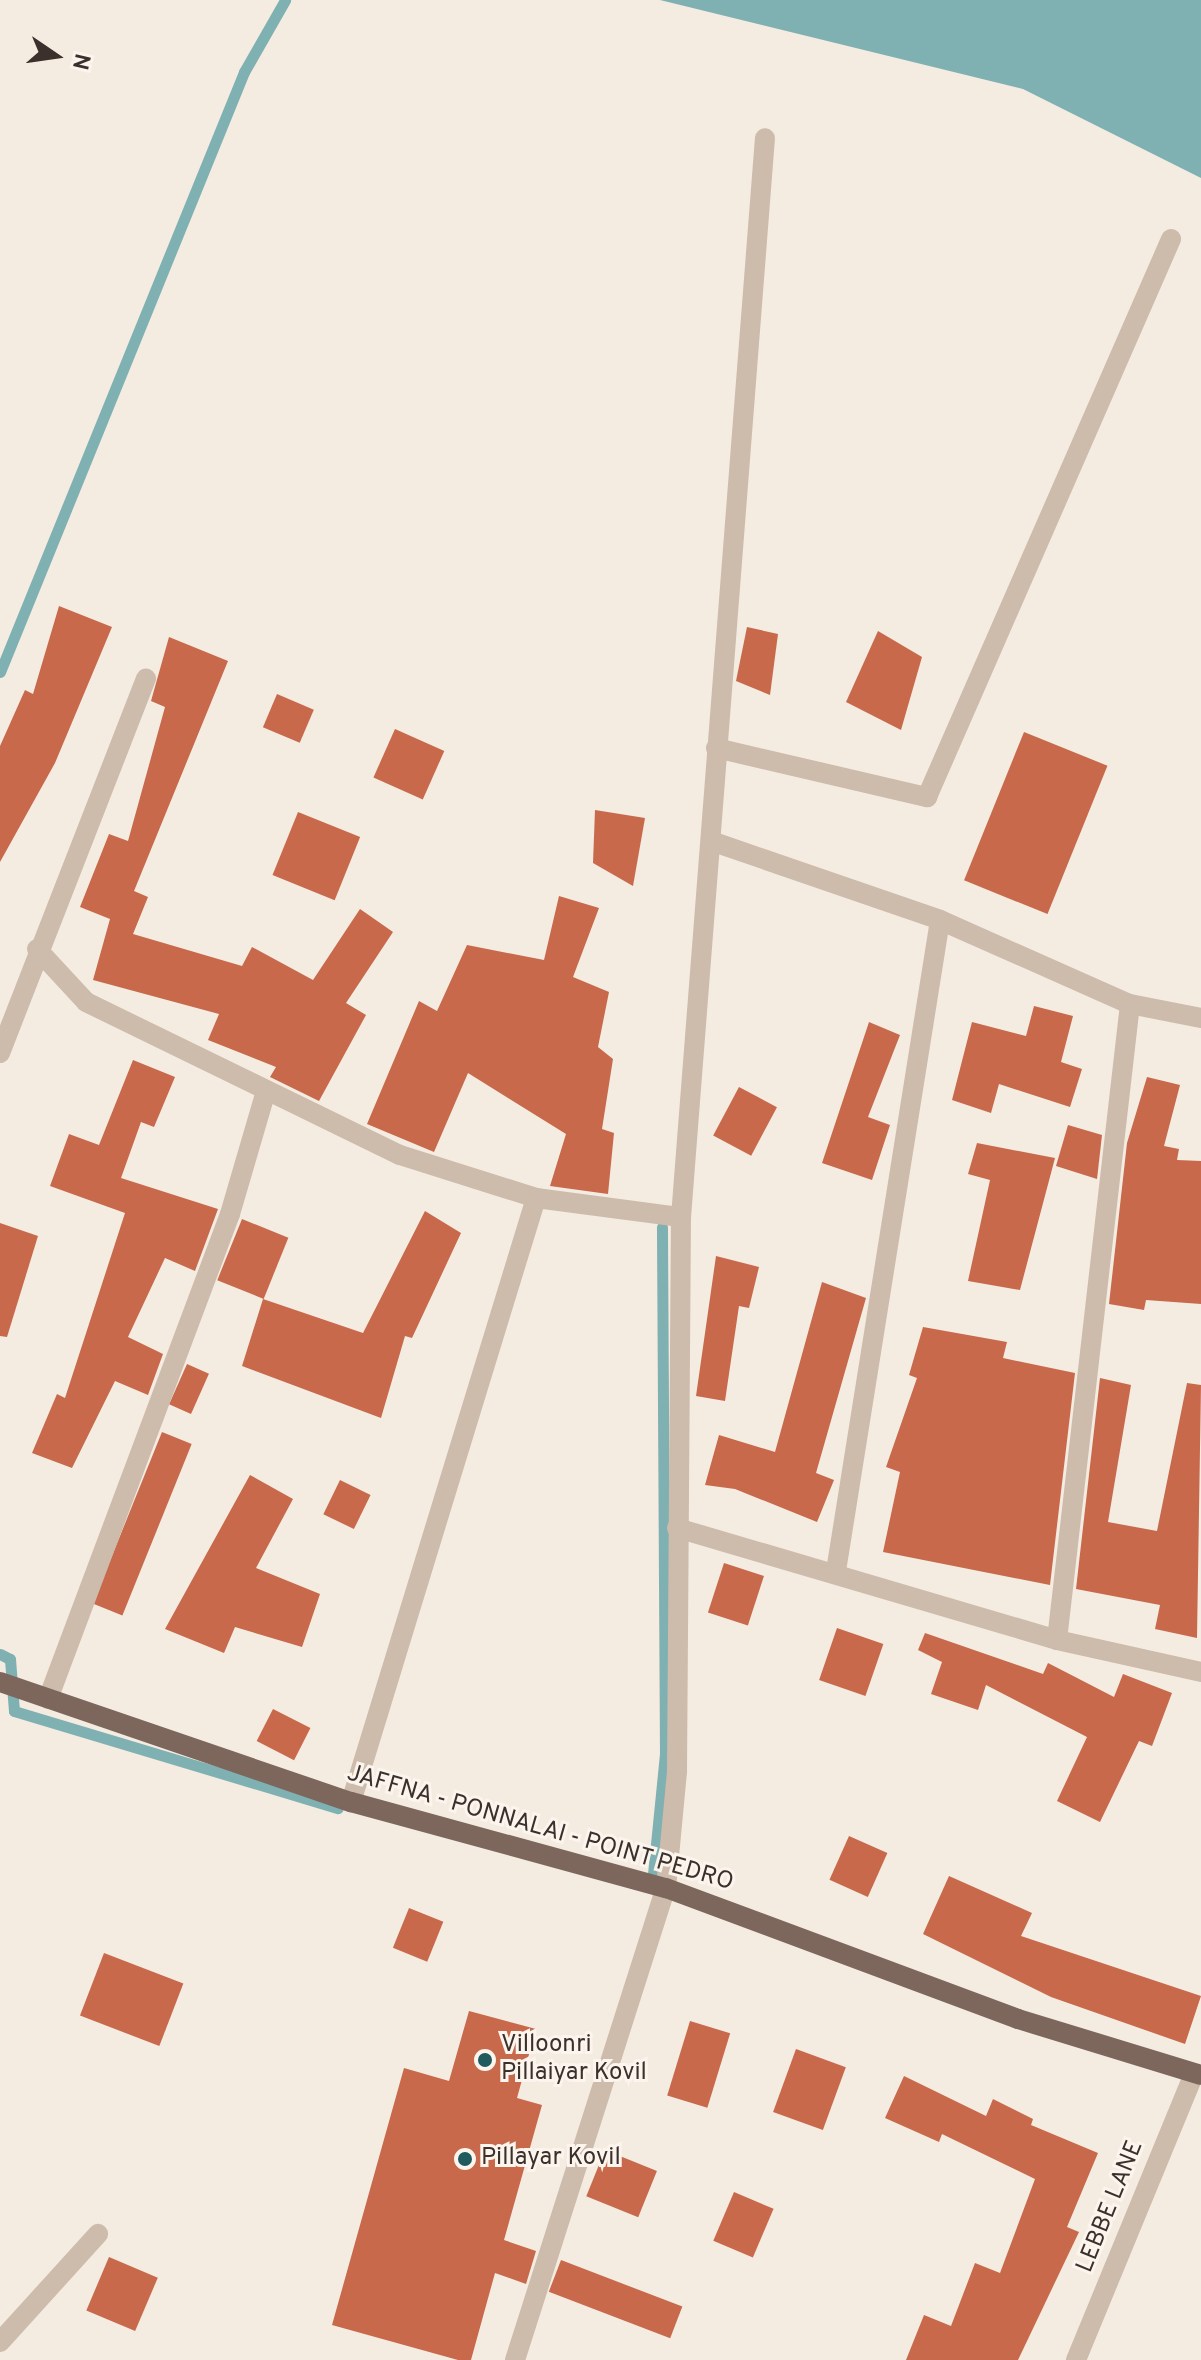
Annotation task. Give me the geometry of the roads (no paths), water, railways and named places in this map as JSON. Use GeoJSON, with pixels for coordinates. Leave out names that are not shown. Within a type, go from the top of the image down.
{"type":"FeatureCollection","features":[{"type":"Feature","properties":{"kind":"main road","name":"JAFFNA - PONNALAI - POINT PEDRO"},"geometry":{"type":"LineString","coordinates":[[0,1682],[351,1802],[666,1888],[1018,2019],[1198,2074]]}},
{"type":"Feature","properties":{"kind":"street"},"geometry":{"type":"LineString","coordinates":[[515,2360],[666,1888],[677,1771],[681,1217],[765,138]]}},
{"type":"Feature","properties":{"kind":"street"},"geometry":{"type":"LineString","coordinates":[[716,748],[927,797],[1171,239]]}},
{"type":"Feature","properties":{"kind":"street"},"geometry":{"type":"LineString","coordinates":[[0,1053],[37,949],[146,678]]}},
{"type":"Feature","properties":{"kind":"street"},"geometry":{"type":"LineString","coordinates":[[711,841],[940,920],[1130,1004],[1201,1018]]}},
{"type":"Feature","properties":{"kind":"street"},"geometry":{"type":"LineString","coordinates":[[836,1571],[940,920]]}},
{"type":"Feature","properties":{"kind":"street"},"geometry":{"type":"LineString","coordinates":[[37,949],[86,1002],[265,1094],[400,1155],[536,1198],[681,1217]]}},
{"type":"Feature","properties":{"kind":"street"},"geometry":{"type":"LineString","coordinates":[[1057,1640],[1130,1004]]}},
{"type":"Feature","properties":{"kind":"street"},"geometry":{"type":"LineString","coordinates":[[48,1699],[230,1214],[265,1094]]}},
{"type":"Feature","properties":{"kind":"street"},"geometry":{"type":"LineString","coordinates":[[351,1802],[536,1198]]}},
{"type":"Feature","properties":{"kind":"street"},"geometry":{"type":"LineString","coordinates":[[677,1528],[836,1571],[1057,1640],[1201,1672]]}},
{"type":"Feature","properties":{"kind":"street","name":"LEBBE LANE"},"geometry":{"type":"LineString","coordinates":[[1076,2360],[1198,2074]]}},
{"type":"Feature","properties":{"kind":"street"},"geometry":{"type":"LineString","coordinates":[[0,2342],[98,2234]]}},
{"type":"Feature","properties":{"kind":"water"},"geometry":{"type":"Polygon","coordinates":[[[660,0],[1201,0],[1201,178],[1023,89],[660,0]]]}},
{"type":"Feature","properties":{"kind":"waterway"},"geometry":{"type":"LineString","coordinates":[[0,672],[244,72],[285,0]]}},
{"type":"Feature","properties":{"kind":"waterway"},"geometry":{"type":"LineString","coordinates":[[652,1884],[665,1753],[662,1227]]}},
{"type":"Feature","properties":{"kind":"waterway"},"geometry":{"type":"LineString","coordinates":[[0,1654],[10,1659],[14,1711],[338,1808]]}},
{"type":"Feature","properties":{"kind":"place","name":"Villoonri Pillaiyar Kovil"},"geometry":{"type":"Point","coordinates":[485,2060]}},
{"type":"Feature","properties":{"kind":"place","name":"Pillayar Kovil"},"geometry":{"type":"Point","coordinates":[465,2159]}}]}
